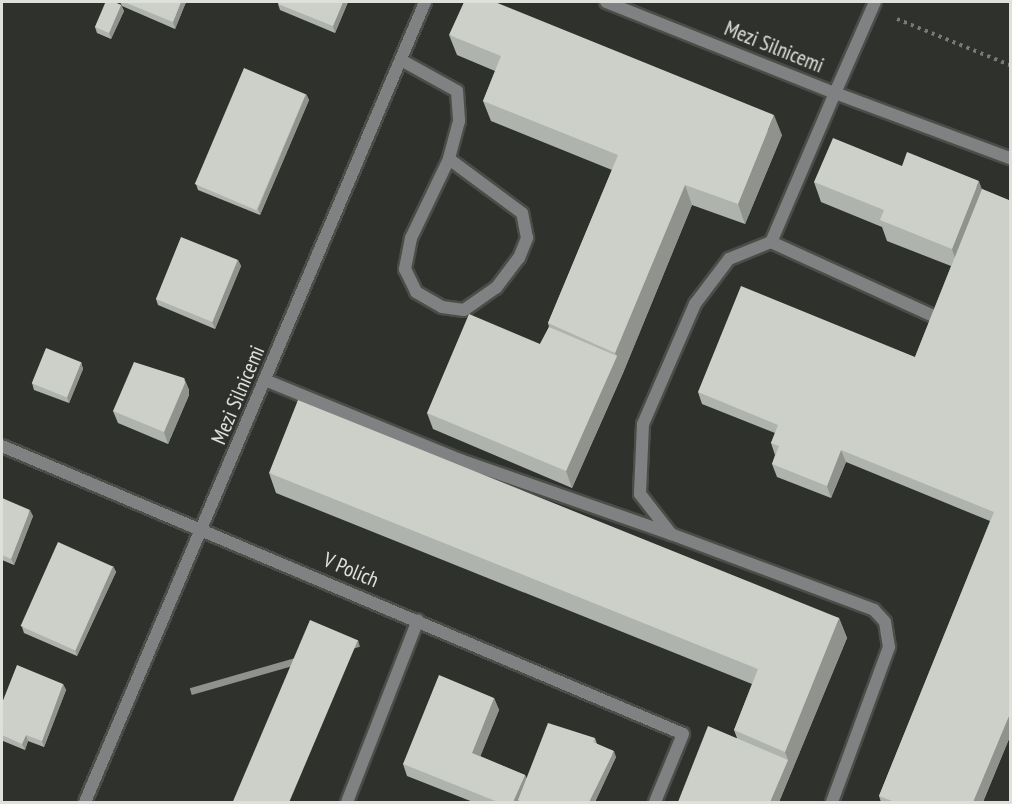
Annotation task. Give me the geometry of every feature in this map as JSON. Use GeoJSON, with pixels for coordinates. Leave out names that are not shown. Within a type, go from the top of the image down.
{"type":"FeatureCollection","features":[{"type":"Feature","properties":{"kind":"street","name":"Mezi Silnicemi"},"geometry":{"type":"LineString","coordinates":[[85,802],[425,2]]}},
{"type":"Feature","properties":{"kind":"street","name":"Mezi Silnicemi"},"geometry":{"type":"LineString","coordinates":[[606,2],[835,93],[873,5]]}},
{"type":"Feature","properties":{"kind":"street"},"geometry":{"type":"LineString","coordinates":[[401,60],[457,91],[459,121],[449,159],[420,214],[405,270],[416,292],[442,308],[464,310],[496,288],[519,258],[527,238],[522,213],[449,159]]}},
{"type":"Feature","properties":{"kind":"street"},"geometry":{"type":"LineString","coordinates":[[671,534],[640,494],[643,424],[694,303],[729,259],[771,242],[835,93],[1011,158]]}},
{"type":"Feature","properties":{"kind":"street"},"geometry":{"type":"LineString","coordinates":[[771,242],[931,315]]}},
{"type":"Feature","properties":{"kind":"street"},"geometry":{"type":"LineString","coordinates":[[265,380],[460,460],[671,534],[874,610],[885,622],[889,647],[836,801]]}},
{"type":"Feature","properties":{"kind":"street","name":"V Polích"},"geometry":{"type":"LineString","coordinates":[[2,446],[203,527],[683,734],[655,802]]}},
{"type":"Feature","properties":{"kind":"street"},"geometry":{"type":"LineString","coordinates":[[347,802],[418,620]]}},
{"type":"Feature","properties":{"kind":"path"},"geometry":{"type":"LineString","coordinates":[[873,5],[1011,65]]}},
{"type":"Feature","properties":{"kind":"building"},"geometry":{"type":"Polygon","coordinates":[[[106,2],[121,5],[109,33],[95,27],[106,2]]]}},
{"type":"Feature","properties":{"kind":"building"},"geometry":{"type":"Polygon","coordinates":[[[124,2],[181,2],[173,22],[124,2]]]}},
{"type":"Feature","properties":{"kind":"building"},"geometry":{"type":"Polygon","coordinates":[[[279,2],[343,2],[333,26],[278,4],[279,2]]]}},
{"type":"Feature","properties":{"kind":"building"},"geometry":{"type":"Polygon","coordinates":[[[464,2],[495,2],[774,115],[738,204],[685,185],[615,353],[548,323],[618,155],[483,101],[501,56],[449,35],[464,2]]]}},
{"type":"Feature","properties":{"kind":"building"},"geometry":{"type":"Polygon","coordinates":[[[244,68],[306,94],[256,210],[195,184],[244,68]]]}},
{"type":"Feature","properties":{"kind":"building"},"geometry":{"type":"Polygon","coordinates":[[[833,138],[902,166],[907,152],[979,181],[952,249],[880,220],[884,210],[814,182],[833,138]]]}},
{"type":"Feature","properties":{"kind":"building"},"geometry":{"type":"Polygon","coordinates":[[[982,189],[1011,201],[1011,711],[973,802],[895,802],[879,796],[994,512],[841,450],[827,486],[772,464],[779,446],[771,443],[778,425],[698,392],[741,286],[915,357],[982,189]]]}},
{"type":"Feature","properties":{"kind":"building"},"geometry":{"type":"Polygon","coordinates":[[[181,237],[238,260],[212,322],[156,299],[181,237]]]}},
{"type":"Feature","properties":{"kind":"building"},"geometry":{"type":"Polygon","coordinates":[[[469,314],[540,344],[549,327],[617,356],[566,471],[427,413],[469,314]]]}},
{"type":"Feature","properties":{"kind":"building"},"geometry":{"type":"Polygon","coordinates":[[[46,348],[81,362],[67,397],[32,383],[46,348]]]}},
{"type":"Feature","properties":{"kind":"building"},"geometry":{"type":"Polygon","coordinates":[[[134,362],[184,378],[185,383],[164,432],[113,411],[134,362]]]}},
{"type":"Feature","properties":{"kind":"building"},"geometry":{"type":"Polygon","coordinates":[[[298,400],[839,618],[785,752],[734,730],[758,669],[269,473],[298,400]]]}},
{"type":"Feature","properties":{"kind":"building"},"geometry":{"type":"Polygon","coordinates":[[[2,498],[30,510],[11,559],[2,555],[2,498]]]}},
{"type":"Feature","properties":{"kind":"building"},"geometry":{"type":"Polygon","coordinates":[[[58,542],[113,566],[75,650],[21,626],[58,542]]]}},
{"type":"Feature","properties":{"kind":"building"},"geometry":{"type":"Polygon","coordinates":[[[310,620],[358,640],[289,802],[233,801],[310,620]]]}},
{"type":"Feature","properties":{"kind":"building"},"geometry":{"type":"Polygon","coordinates":[[[17,665],[63,684],[42,741],[26,735],[22,744],[2,735],[2,703],[17,665]]]}},
{"type":"Feature","properties":{"kind":"building"},"geometry":{"type":"Polygon","coordinates":[[[439,675],[494,698],[472,753],[525,775],[513,802],[498,802],[403,764],[439,675]]]}},
{"type":"Feature","properties":{"kind":"building"},"geometry":{"type":"Polygon","coordinates":[[[548,723],[595,738],[593,742],[614,751],[589,802],[523,802],[518,800],[548,723]]]}},
{"type":"Feature","properties":{"kind":"building"},"geometry":{"type":"Polygon","coordinates":[[[708,726],[788,760],[770,802],[678,802],[708,726]]]}}]}
